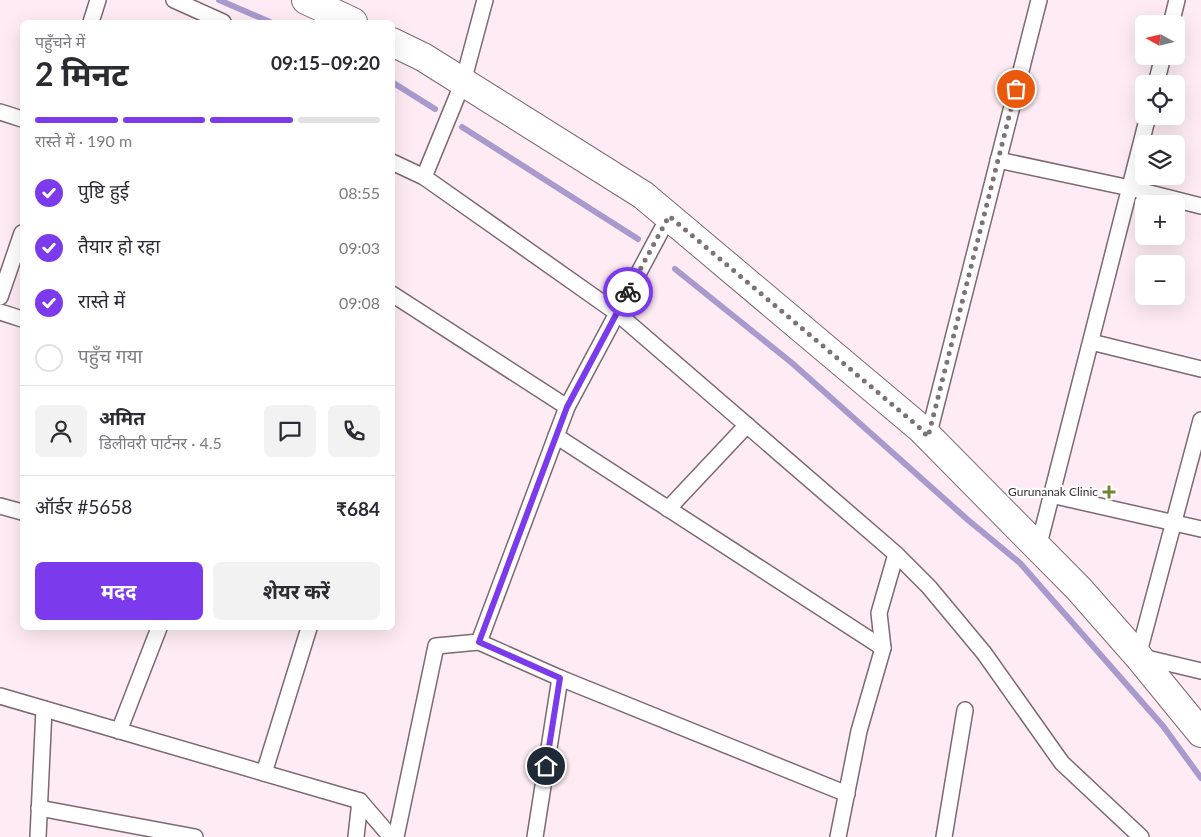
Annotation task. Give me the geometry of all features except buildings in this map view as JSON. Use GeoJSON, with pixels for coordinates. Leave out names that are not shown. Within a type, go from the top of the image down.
{"type":"FeatureCollection","features":[{"type":"Feature","properties":{"kind":"highway"},"geometry":{"type":"LineString","coordinates":[[306,0],[349,20]]}},
{"type":"Feature","properties":{"kind":"highway"},"geometry":{"type":"LineString","coordinates":[[395,43],[423,57],[643,195],[920,428],[1079,589],[1201,732]]}},
{"type":"Feature","properties":{"kind":"street"},"geometry":{"type":"LineString","coordinates":[[92,20],[98,0]]}},
{"type":"Feature","properties":{"kind":"street"},"geometry":{"type":"LineString","coordinates":[[174,0],[219,20]]}},
{"type":"Feature","properties":{"kind":"street"},"geometry":{"type":"LineString","coordinates":[[424,177],[463,82],[485,0]]}},
{"type":"Feature","properties":{"kind":"street"},"geometry":{"type":"LineString","coordinates":[[928,437],[1038,0]]}},
{"type":"Feature","properties":{"kind":"street"},"geometry":{"type":"LineString","coordinates":[[1173,15],[1177,0]]}},
{"type":"Feature","properties":{"kind":"street"},"geometry":{"type":"LineString","coordinates":[[0,112],[20,118]]}},
{"type":"Feature","properties":{"kind":"street"},"geometry":{"type":"LineString","coordinates":[[1038,548],[1146,125]]}},
{"type":"Feature","properties":{"kind":"street"},"geometry":{"type":"LineString","coordinates":[[998,160],[1130,188],[1201,206]]}},
{"type":"Feature","properties":{"kind":"street"},"geometry":{"type":"LineString","coordinates":[[395,163],[424,177],[617,313],[896,554],[929,587],[984,653],[1062,763],[1141,837]]}},
{"type":"Feature","properties":{"kind":"street"},"geometry":{"type":"LineString","coordinates":[[479,642],[567,407],[669,216]]}},
{"type":"Feature","properties":{"kind":"street"},"geometry":{"type":"LineString","coordinates":[[0,297],[20,239]]}},
{"type":"Feature","properties":{"kind":"street"},"geometry":{"type":"LineString","coordinates":[[395,296],[567,407]]}},
{"type":"Feature","properties":{"kind":"street"},"geometry":{"type":"LineString","coordinates":[[0,312],[20,318]]}},
{"type":"Feature","properties":{"kind":"street"},"geometry":{"type":"LineString","coordinates":[[1091,342],[1201,369]]}},
{"type":"Feature","properties":{"kind":"street"},"geometry":{"type":"LineString","coordinates":[[1201,420],[1138,656],[1201,671]]}},
{"type":"Feature","properties":{"kind":"street"},"geometry":{"type":"LineString","coordinates":[[668,509],[747,425]]}},
{"type":"Feature","properties":{"kind":"street"},"geometry":{"type":"LineString","coordinates":[[556,436],[882,648]]}},
{"type":"Feature","properties":{"kind":"street"},"geometry":{"type":"LineString","coordinates":[[1051,495],[1201,528]]}},
{"type":"Feature","properties":{"kind":"street"},"geometry":{"type":"LineString","coordinates":[[0,506],[20,511]]}},
{"type":"Feature","properties":{"kind":"street"},"geometry":{"type":"LineString","coordinates":[[838,837],[859,731],[882,648],[879,613],[896,554]]}},
{"type":"Feature","properties":{"kind":"street"},"geometry":{"type":"LineString","coordinates":[[119,731],[157,630]]}},
{"type":"Feature","properties":{"kind":"street"},"geometry":{"type":"LineString","coordinates":[[264,773],[308,630]]}},
{"type":"Feature","properties":{"kind":"street"},"geometry":{"type":"LineString","coordinates":[[396,837],[436,646],[479,642],[560,678],[846,794]]}},
{"type":"Feature","properties":{"kind":"street"},"geometry":{"type":"LineString","coordinates":[[535,837],[560,678]]}},
{"type":"Feature","properties":{"kind":"street"},"geometry":{"type":"LineString","coordinates":[[0,696],[360,801],[391,837]]}},
{"type":"Feature","properties":{"kind":"street"},"geometry":{"type":"LineString","coordinates":[[38,837],[44,709]]}},
{"type":"Feature","properties":{"kind":"street"},"geometry":{"type":"LineString","coordinates":[[944,837],[965,710]]}},
{"type":"Feature","properties":{"kind":"street"},"geometry":{"type":"LineString","coordinates":[[356,837],[360,801]]}},
{"type":"Feature","properties":{"kind":"street"},"geometry":{"type":"LineString","coordinates":[[39,808],[195,837]]}},
{"type":"Feature","properties":{"kind":"waterway"},"geometry":{"type":"LineString","coordinates":[[219,0],[265,20]]}},
{"type":"Feature","properties":{"kind":"waterway"},"geometry":{"type":"LineString","coordinates":[[395,84],[435,109]]}},
{"type":"Feature","properties":{"kind":"waterway"},"geometry":{"type":"LineString","coordinates":[[462,127],[638,239]]}},
{"type":"Feature","properties":{"kind":"waterway"},"geometry":{"type":"LineString","coordinates":[[675,269],[792,363],[968,520],[1020,563],[1163,726],[1201,778]]}},
{"type":"Feature","properties":{"kind":"way so far"},"geometry":{"type":"LineString","coordinates":[[628,292],[669,216],[920,428],[928,437],[1016,89]]}},
{"type":"Feature","properties":{"kind":"place","name":"Gurunanak Clinic"},"geometry":{"type":"Point","coordinates":[1109,492]}},
{"type":"Feature","properties":{"kind":"route"},"geometry":{"type":"LineString","coordinates":[[546,766],[560,678],[479,642],[567,407],[628,292]]}}]}
